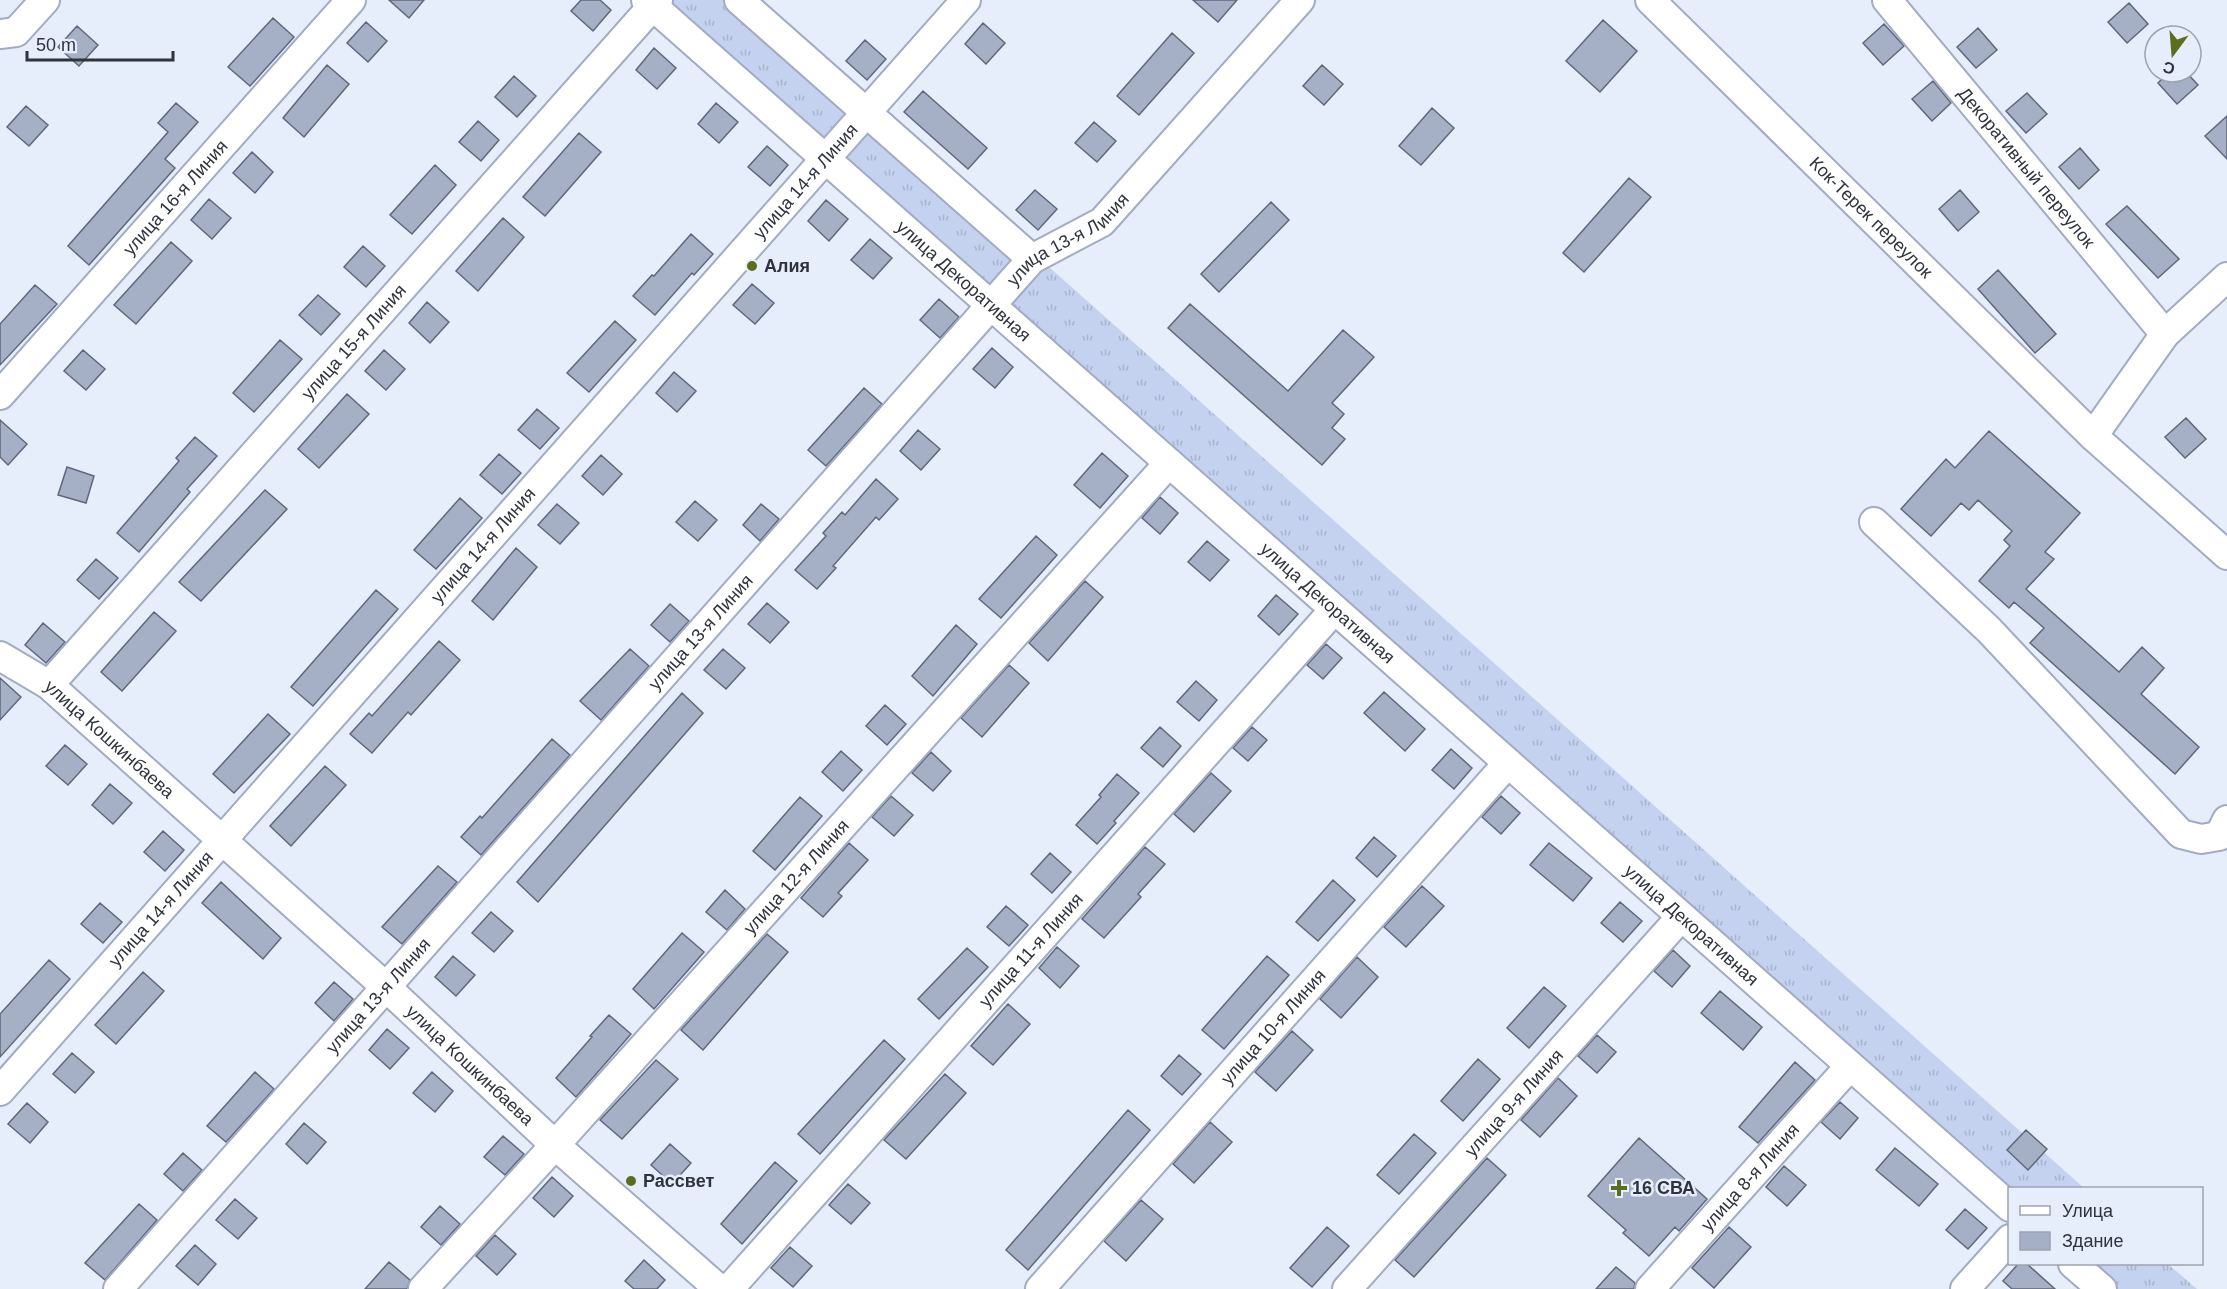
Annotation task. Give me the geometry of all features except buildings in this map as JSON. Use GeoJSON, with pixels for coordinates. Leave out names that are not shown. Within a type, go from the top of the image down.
{"type":"FeatureCollection","features":[{"type":"Feature","properties":{"kind":"street"},"geometry":{"type":"LineString","coordinates":[[0,34],[16,32],[45,0]]}},
{"type":"Feature","properties":{"kind":"street","name":"улица 16-я Линия"},"geometry":{"type":"LineString","coordinates":[[0,395],[351,0]]}},
{"type":"Feature","properties":{"kind":"street"},"geometry":{"type":"LineString","coordinates":[[740,0],[1032,259]]}},
{"type":"Feature","properties":{"kind":"street","name":"улица 14-я Линия"},"geometry":{"type":"LineString","coordinates":[[0,1091],[223,842],[966,0]]}},
{"type":"Feature","properties":{"kind":"street","name":"улица 13-я Линия"},"geometry":{"type":"LineString","coordinates":[[118,1289],[992,307],[1032,259],[1102,222],[1300,0]]}},
{"type":"Feature","properties":{"kind":"street","name":"Кок-Терек переулок"},"geometry":{"type":"LineString","coordinates":[[1650,0],[2093,436],[2227,555]]}},
{"type":"Feature","properties":{"kind":"street","name":"Декоративный переулок"},"geometry":{"type":"LineString","coordinates":[[1887,0],[2165,334]]}},
{"type":"Feature","properties":{"kind":"street","name":"улица Декоративная"},"geometry":{"type":"LineString","coordinates":[[652,2],[826,160],[2008,1205]]}},
{"type":"Feature","properties":{"kind":"street","name":"улица 15-я Линия"},"geometry":{"type":"LineString","coordinates":[[49,685],[652,2]]}},
{"type":"Feature","properties":{"kind":"street"},"geometry":{"type":"LineString","coordinates":[[2093,436],[2165,334],[2227,278]]}},
{"type":"Feature","properties":{"kind":"street","name":"улица 12-я Линия"},"geometry":{"type":"LineString","coordinates":[[423,1289],[1169,463]]}},
{"type":"Feature","properties":{"kind":"street"},"geometry":{"type":"LineString","coordinates":[[1874,522],[1989,630],[2181,834],[2201,839],[2219,836],[2227,820]]}},
{"type":"Feature","properties":{"kind":"street","name":"улица 11-я Линия"},"geometry":{"type":"LineString","coordinates":[[729,1289],[1335,610]]}},
{"type":"Feature","properties":{"kind":"street","name":"улица Кошкинбаева"},"geometry":{"type":"LineString","coordinates":[[0,656],[49,685],[387,988],[555,1145],[719,1289]]}},
{"type":"Feature","properties":{"kind":"street","name":"улица 10-я Линия"},"geometry":{"type":"LineString","coordinates":[[1040,1289],[1508,763]]}},
{"type":"Feature","properties":{"kind":"street","name":"улица 9-я Линия"},"geometry":{"type":"LineString","coordinates":[[1347,1289],[1681,916]]}},
{"type":"Feature","properties":{"kind":"street","name":"улица 8-я Линия"},"geometry":{"type":"LineString","coordinates":[[1650,1289],[1850,1066]]}},
{"type":"Feature","properties":{"kind":"street"},"geometry":{"type":"LineString","coordinates":[[1965,1289],[2008,1241]]}},
{"type":"Feature","properties":{"kind":"street"},"geometry":{"type":"LineString","coordinates":[[2075,1265],[2102,1289]]}},
{"type":"Feature","properties":{"kind":"green space"},"geometry":{"type":"Polygon","coordinates":[[[656,0],[749,0],[2083,1187],[2009,1187],[656,0]]]}},
{"type":"Feature","properties":{"kind":"green space"},"geometry":{"type":"Polygon","coordinates":[[[2087,1265],[2169,1265],[2197,1289],[2115,1289],[2087,1265]]]}},
{"type":"Feature","properties":{"kind":"place","name":"Алия"},"geometry":{"type":"Point","coordinates":[752,266]}},
{"type":"Feature","properties":{"kind":"place","name":"Рассвет"},"geometry":{"type":"Point","coordinates":[631,1181]}},
{"type":"Feature","properties":{"kind":"place","name":"16 СВА"},"geometry":{"type":"Point","coordinates":[1619,1188]}}]}
